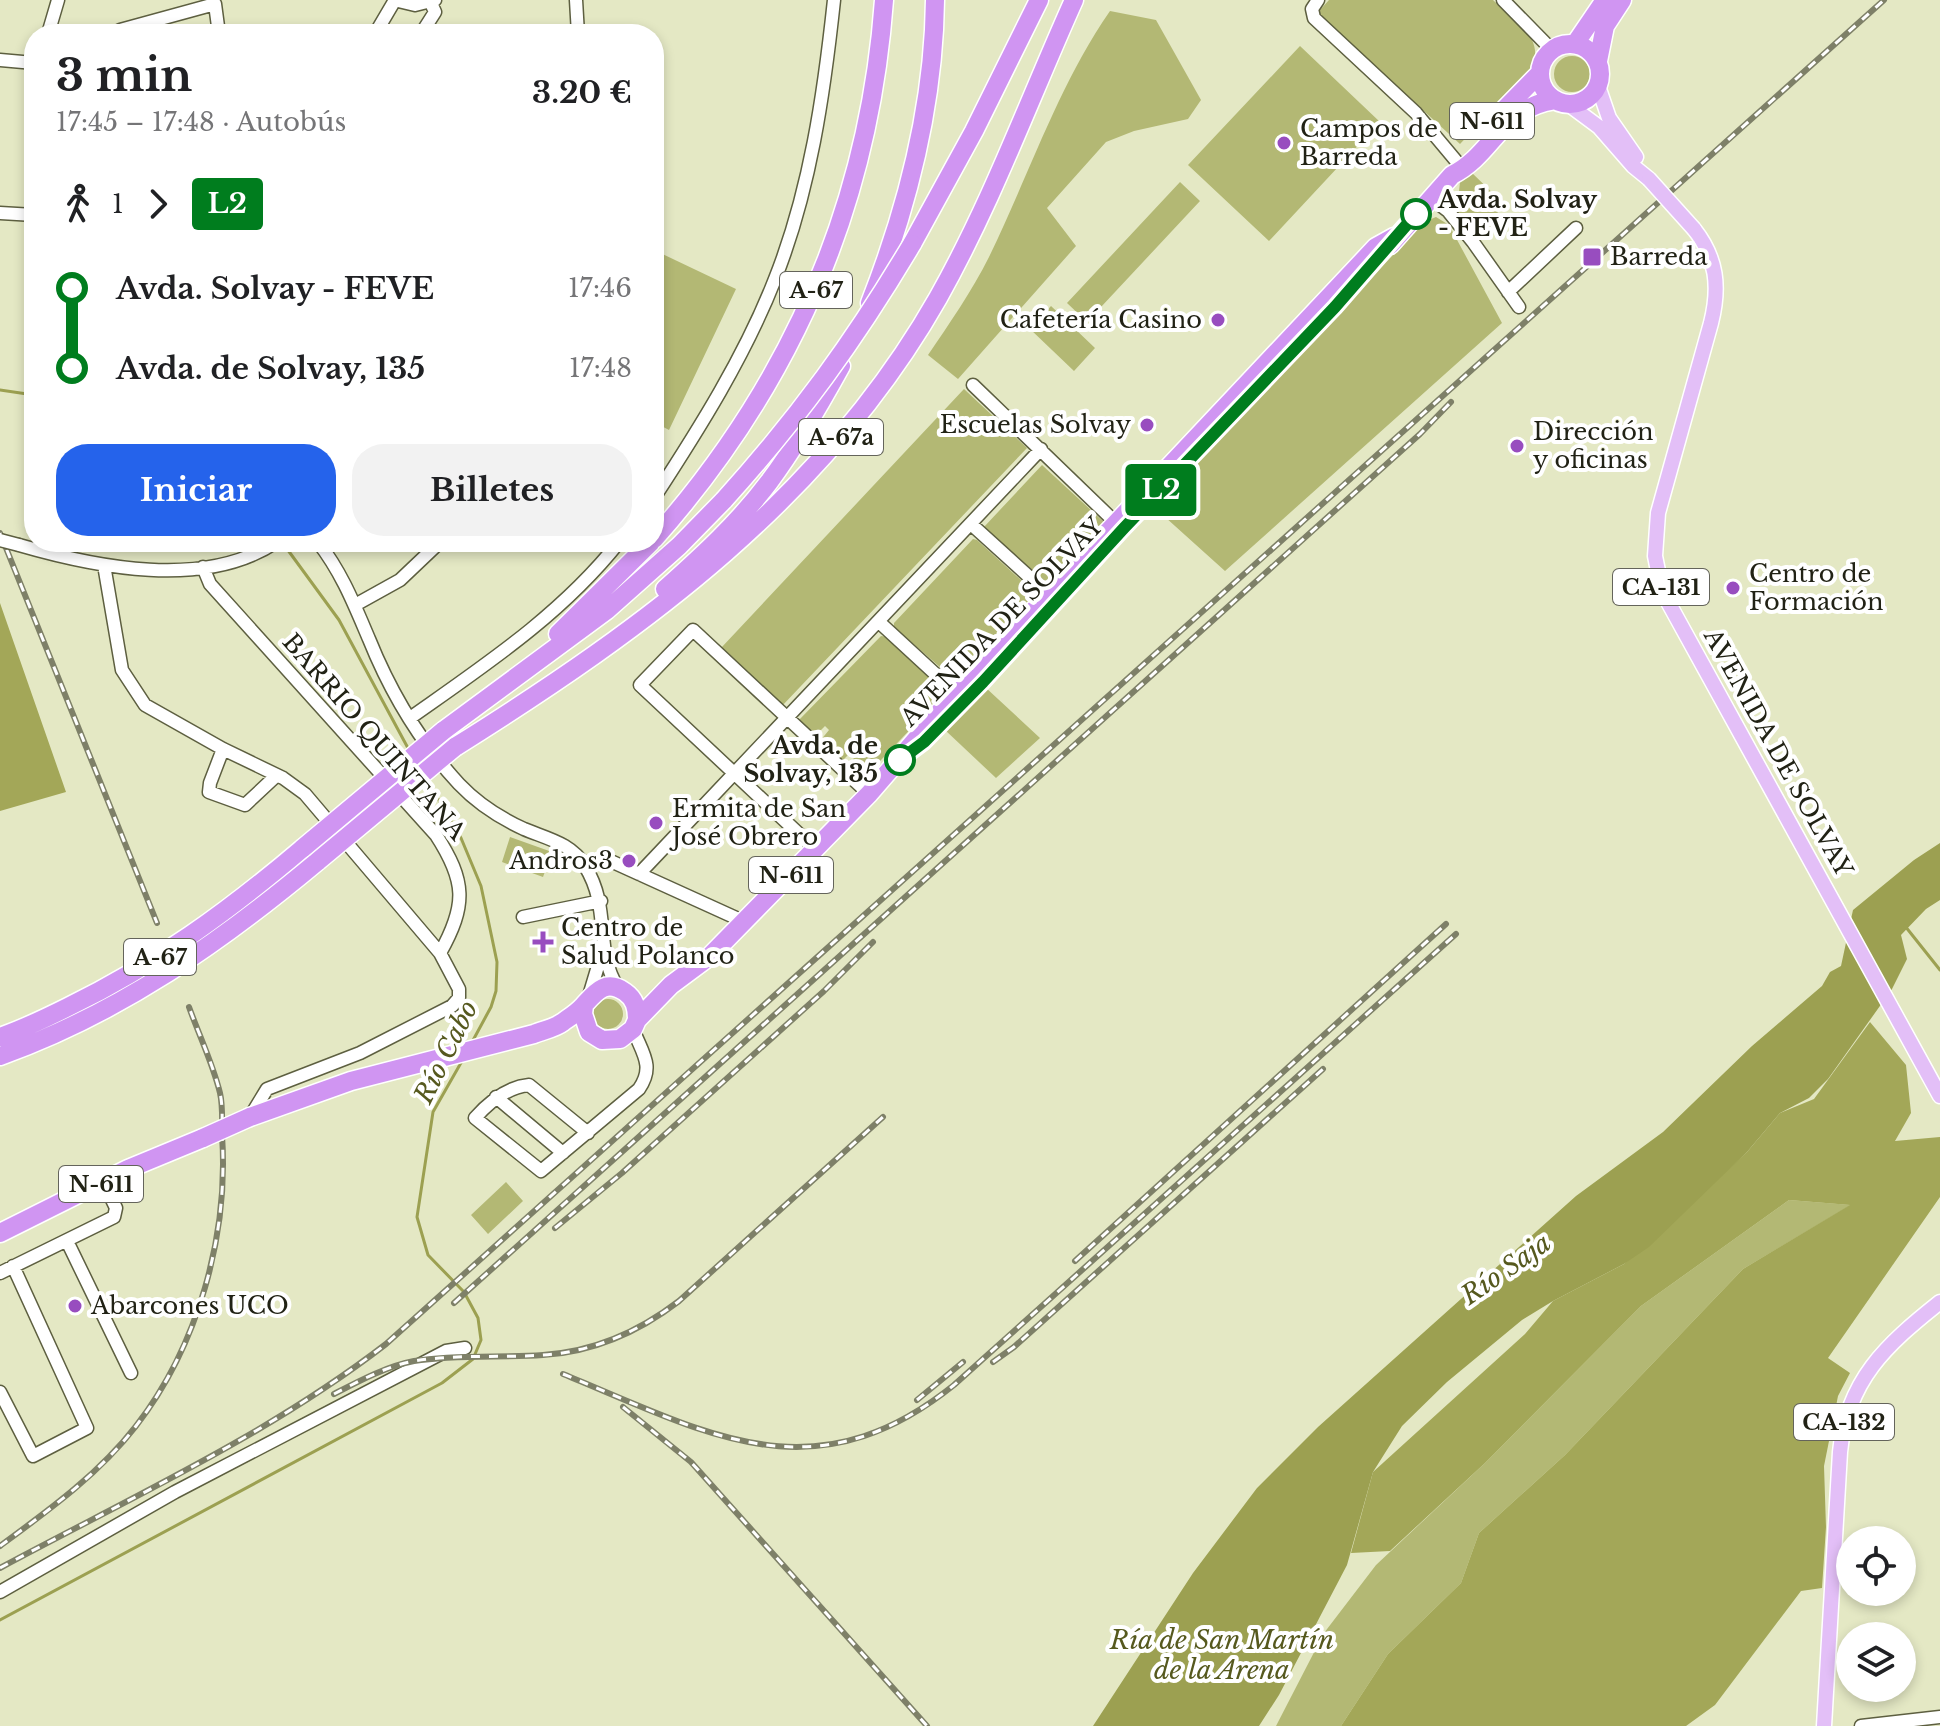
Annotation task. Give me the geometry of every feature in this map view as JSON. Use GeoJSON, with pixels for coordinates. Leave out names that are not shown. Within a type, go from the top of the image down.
{"type":"FeatureCollection","features":[{"type":"Feature","properties":{"kind":"highway","name":"A-67"},"geometry":{"type":"LineString","coordinates":[[664,528],[735,437],[784,356],[812,301],[838,231],[865,136],[877,71],[884,0]]}},
{"type":"Feature","properties":{"kind":"highway","name":"A-67"},"geometry":{"type":"LineString","coordinates":[[0,1056],[65,1030],[133,995],[217,941],[455,747],[626,620],[695,562],[757,497],[805,429],[860,326],[896,230],[927,99],[935,0]]}},
{"type":"Feature","properties":{"kind":"highway","name":"A-67a"},"geometry":{"type":"LineString","coordinates":[[443,731],[607,610],[679,546],[786,430],[825,379],[912,244],[974,131],[1039,0]]}},
{"type":"Feature","properties":{"kind":"highway","name":"A-67a"},"geometry":{"type":"LineString","coordinates":[[455,747],[575,668],[714,564],[798,486],[841,437],[906,350],[950,275],[995,184],[1074,0]]}},
{"type":"Feature","properties":{"kind":"highway"},"geometry":{"type":"LineString","coordinates":[[1575,44],[1605,0]]}},
{"type":"Feature","properties":{"kind":"highway"},"geometry":{"type":"LineString","coordinates":[[1598,86],[1601,76],[1598,61],[1605,26],[1622,0]]}},
{"type":"Feature","properties":{"kind":"highway"},"geometry":{"type":"LineString","coordinates":[[1552,50],[1564,44],[1575,44],[1587,48],[1598,61]]}},
{"type":"Feature","properties":{"kind":"highway","name":"N-611"},"geometry":{"type":"LineString","coordinates":[[1552,50],[1543,60],[1540,73],[1544,88],[1562,102],[1584,101],[1598,86]]}},
{"type":"Feature","properties":{"kind":"highway","name":"AVENIDA DE SOLVAY"},"geometry":{"type":"LineString","coordinates":[[903,757],[924,742],[983,682],[1124,528],[1335,307],[1388,249],[1394,237],[1431,198],[1505,107],[1540,73]]}},
{"type":"Feature","properties":{"kind":"highway","name":"AVENIDA DE SOLVAY"},"geometry":{"type":"LineString","coordinates":[[1452,173],[1464,169],[1517,114],[1541,102],[1562,102]]}},
{"type":"Feature","properties":{"kind":"highway","name":"AVENIDA DE SOLVAY"},"geometry":{"type":"LineString","coordinates":[[671,985],[710,956],[869,794],[903,757],[917,736],[1115,522],[1376,247],[1394,237]]}},
{"type":"Feature","properties":{"kind":"highway","name":"A-67"},"geometry":{"type":"LineString","coordinates":[[0,1037],[96,994],[152,962],[219,916],[545,647],[642,552]]}},
{"type":"Feature","properties":{"kind":"highway","name":"N-611"},"geometry":{"type":"LineString","coordinates":[[0,1233],[128,1169],[320,1090],[534,1034],[560,1024],[602,988],[623,991],[671,985]]}},
{"type":"Feature","properties":{"kind":"highway","name":"N-611"},"geometry":{"type":"LineString","coordinates":[[534,1034],[589,1032],[602,1040],[630,1029],[671,985]]}},
{"type":"Feature","properties":{"kind":"highway"},"geometry":{"type":"LineString","coordinates":[[623,991],[634,1001],[630,1029]]}},
{"type":"Feature","properties":{"kind":"highway"},"geometry":{"type":"LineString","coordinates":[[586,1001],[584,1024],[589,1032]]}},
{"type":"Feature","properties":{"kind":"main road","name":"CA-131"},"geometry":{"type":"LineString","coordinates":[[1598,86],[1609,118],[1646,175]]}},
{"type":"Feature","properties":{"kind":"main road","name":"CA-131"},"geometry":{"type":"LineString","coordinates":[[1562,102],[1581,111],[1633,166],[1646,175]]}},
{"type":"Feature","properties":{"kind":"main road","name":"AVENIDA DE SOLVAY"},"geometry":{"type":"LineString","coordinates":[[1646,175],[1694,229],[1712,261],[1716,296],[1658,513],[1655,538],[1657,573],[1664,597],[1936,1089]]}},
{"type":"Feature","properties":{"kind":"main road","name":"CA-132"},"geometry":{"type":"LineString","coordinates":[[1824,1726],[1840,1452],[1845,1421],[1856,1389],[1873,1364],[1898,1337],[1940,1302]]}},
{"type":"Feature","properties":{"kind":"street"},"geometry":{"type":"LineString","coordinates":[[51,24],[58,0]]}},
{"type":"Feature","properties":{"kind":"street"},"geometry":{"type":"LineString","coordinates":[[381,24],[394,0],[415,5],[433,2],[435,12],[427,24]]}},
{"type":"Feature","properties":{"kind":"street"},"geometry":{"type":"LineString","coordinates":[[576,0],[577,24]]}},
{"type":"Feature","properties":{"kind":"street"},"geometry":{"type":"LineString","coordinates":[[664,482],[717,396],[775,279],[796,216],[815,134],[834,0]]}},
{"type":"Feature","properties":{"kind":"street"},"geometry":{"type":"LineString","coordinates":[[1318,0],[1312,9],[1314,18],[1416,113],[1452,173],[1448,211]]}},
{"type":"Feature","properties":{"kind":"street"},"geometry":{"type":"LineString","coordinates":[[1503,0],[1552,50]]}},
{"type":"Feature","properties":{"kind":"street"},"geometry":{"type":"LineString","coordinates":[[142,24],[215,4],[218,24]]}},
{"type":"Feature","properties":{"kind":"street"},"geometry":{"type":"LineString","coordinates":[[0,60],[24,62]]}},
{"type":"Feature","properties":{"kind":"street"},"geometry":{"type":"LineString","coordinates":[[1431,198],[1448,211],[1519,307]]}},
{"type":"Feature","properties":{"kind":"street"},"geometry":{"type":"LineString","coordinates":[[0,213],[24,214]]}},
{"type":"Feature","properties":{"kind":"street"},"geometry":{"type":"LineString","coordinates":[[1508,292],[1576,228]]}},
{"type":"Feature","properties":{"kind":"street","name":"AVENIDA DE SOLVAY"},"geometry":{"type":"LineString","coordinates":[[973,385],[1115,522]]}},
{"type":"Feature","properties":{"kind":"street"},"geometry":{"type":"LineString","coordinates":[[639,874],[1041,449]]}},
{"type":"Feature","properties":{"kind":"street","name":"AVENIDA DE SOLVAY"},"geometry":{"type":"LineString","coordinates":[[971,524],[1048,594]]}},
{"type":"Feature","properties":{"kind":"street"},"geometry":{"type":"LineString","coordinates":[[0,540],[24,546]]}},
{"type":"Feature","properties":{"kind":"street"},"geometry":{"type":"LineString","coordinates":[[49,552],[104,565],[173,570],[241,559],[255,552]]}},
{"type":"Feature","properties":{"kind":"street"},"geometry":{"type":"LineString","coordinates":[[325,552],[344,579],[384,673],[410,718],[446,769],[478,802],[525,829],[563,844],[584,863],[601,901],[606,964],[623,991]]}},
{"type":"Feature","properties":{"kind":"street"},"geometry":{"type":"LineString","coordinates":[[355,605],[400,580],[429,552]]}},
{"type":"Feature","properties":{"kind":"street"},"geometry":{"type":"LineString","coordinates":[[410,718],[544,621],[611,552]]}},
{"type":"Feature","properties":{"kind":"street"},"geometry":{"type":"LineString","coordinates":[[104,565],[122,670],[145,705],[277,775],[305,794],[440,953],[459,989],[459,998],[452,1006],[360,1053],[267,1089],[250,1117]]}},
{"type":"Feature","properties":{"kind":"street","name":"BARRIO QUINTANA"},"geometry":{"type":"LineString","coordinates":[[203,567],[210,584],[436,835],[451,858],[461,896],[453,930],[440,953]]}},
{"type":"Feature","properties":{"kind":"street","name":"AVENIDA DE SOLVAY"},"geometry":{"type":"LineString","coordinates":[[879,622],[956,693]]}},
{"type":"Feature","properties":{"kind":"street"},"geometry":{"type":"LineString","coordinates":[[815,849],[640,685],[682,641],[693,630],[869,794]]}},
{"type":"Feature","properties":{"kind":"street"},"geometry":{"type":"LineString","coordinates":[[223,749],[209,792],[245,805],[277,775]]}},
{"type":"Feature","properties":{"kind":"street"},"geometry":{"type":"LineString","coordinates":[[584,863],[604,858],[745,922]]}},
{"type":"Feature","properties":{"kind":"street"},"geometry":{"type":"LineString","coordinates":[[523,917],[601,901]]}},
{"type":"Feature","properties":{"kind":"street"},"geometry":{"type":"LineString","coordinates":[[586,1001],[604,941]]}},
{"type":"Feature","properties":{"kind":"street"},"geometry":{"type":"LineString","coordinates":[[588,1133],[529,1085],[519,1086],[496,1097],[475,1118],[541,1171],[588,1133],[639,1089],[649,1066],[630,1029]]}},
{"type":"Feature","properties":{"kind":"street"},"geometry":{"type":"LineString","coordinates":[[496,1097],[563,1153]]}},
{"type":"Feature","properties":{"kind":"street"},"geometry":{"type":"LineString","coordinates":[[0,1273],[108,1221],[117,1213],[104,1183]]}},
{"type":"Feature","properties":{"kind":"street"},"geometry":{"type":"LineString","coordinates":[[67,1241],[131,1373]]}},
{"type":"Feature","properties":{"kind":"street"},"geometry":{"type":"LineString","coordinates":[[0,1392],[33,1456],[87,1428],[13,1266]]}},
{"type":"Feature","properties":{"kind":"street"},"geometry":{"type":"LineString","coordinates":[[0,1592],[175,1492],[307,1422],[446,1351],[465,1348]]}},
{"type":"Feature","properties":{"kind":"street"},"geometry":{"type":"LineString","coordinates":[[1861,1726],[1940,1717]]}},
{"type":"Feature","properties":{"kind":"shaded area"},"geometry":{"type":"Polygon","coordinates":[[[1329,0],[1493,0],[1526,30],[1535,48],[1535,58],[1531,69],[1460,144],[1320,16],[1320,10],[1329,0]]]}},
{"type":"Feature","properties":{"kind":"shaded area"},"geometry":{"type":"Polygon","coordinates":[[[1110,11],[1156,20],[1201,100],[1188,119],[1134,131],[1106,142],[1047,208],[1076,246],[958,379],[928,355],[982,270],[1059,100],[1110,11]]]}},
{"type":"Feature","properties":{"kind":"shaded area","name":"Campos de Barreda"},"geometry":{"type":"Polygon","coordinates":[[[1300,46],[1380,122],[1269,241],[1188,165],[1300,46]]]}},
{"type":"Feature","properties":{"kind":"shaded area"},"geometry":{"type":"Polygon","coordinates":[[[1572,56],[1585,61],[1590,74],[1585,87],[1572,92],[1559,87],[1554,74],[1559,61],[1572,56]]]}},
{"type":"Feature","properties":{"kind":"shaded area"},"geometry":{"type":"Polygon","coordinates":[[[1470,171],[1506,206],[1479,227],[1465,222],[1457,210],[1460,182],[1470,171]]]}},
{"type":"Feature","properties":{"kind":"shaded area"},"geometry":{"type":"Polygon","coordinates":[[[1180,182],[1200,201],[1087,322],[1067,303],[1180,182]]]}},
{"type":"Feature","properties":{"kind":"shaded area"},"geometry":{"type":"Polygon","coordinates":[[[1436,217],[1449,225],[1502,323],[1225,571],[1155,508],[1424,222],[1436,217]]]}},
{"type":"Feature","properties":{"kind":"shaded area"},"geometry":{"type":"Polygon","coordinates":[[[664,255],[736,289],[669,430],[664,427],[664,255]]]}},
{"type":"Feature","properties":{"kind":"shaded area"},"geometry":{"type":"Polygon","coordinates":[[[1051,306],[1095,348],[1074,371],[1030,329],[1051,306]]]}},
{"type":"Feature","properties":{"kind":"shaded area"},"geometry":{"type":"Polygon","coordinates":[[[964,389],[1027,448],[782,706],[721,648],[964,389]]]}},
{"type":"Feature","properties":{"kind":"shaded area"},"geometry":{"type":"Polygon","coordinates":[[[1042,465],[1106,524],[1047,586],[984,527],[1042,465]]]}},
{"type":"Feature","properties":{"kind":"shaded area"},"geometry":{"type":"Polygon","coordinates":[[[973,539],[1034,592],[1035,597],[956,681],[894,627],[894,623],[973,539]]]}},
{"type":"Feature","properties":{"kind":"shaded area"},"geometry":{"type":"Polygon","coordinates":[[[0,603],[66,792],[0,811],[0,603]]]}},
{"type":"Feature","properties":{"kind":"shaded area"},"geometry":{"type":"Polygon","coordinates":[[[881,636],[888,637],[944,694],[861,781],[847,768],[856,755],[852,751],[842,761],[820,741],[829,730],[825,726],[815,736],[798,721],[881,636]]]}},
{"type":"Feature","properties":{"kind":"shaded area"},"geometry":{"type":"Polygon","coordinates":[[[985,687],[1040,738],[996,778],[945,730],[985,687]]]}},
{"type":"Feature","properties":{"kind":"shaded area"},"geometry":{"type":"Polygon","coordinates":[[[510,837],[552,852],[543,877],[502,862],[510,837]]]}},
{"type":"Feature","properties":{"kind":"shaded area"},"geometry":{"type":"Polygon","coordinates":[[[608,999],[619,1003],[623,1014],[619,1025],[608,1029],[597,1025],[593,1014],[597,1003],[608,999]]]}},
{"type":"Feature","properties":{"kind":"shaded area"},"geometry":{"type":"Polygon","coordinates":[[[1870,1022],[1906,1065],[1911,1113],[1895,1141],[1940,1137],[1940,1197],[1828,1358],[1850,1373],[1838,1396],[1824,1466],[1826,1527],[1822,1588],[1801,1591],[1715,1705],[1686,1726],[1341,1726],[1388,1654],[1461,1583],[1479,1533],[1565,1455],[1743,1269],[1850,1205],[1789,1200],[1641,1306],[1485,1463],[1390,1551],[1351,1553],[1373,1472],[1525,1334],[1553,1301],[1624,1264],[1747,1152],[1780,1113],[1814,1099],[1870,1022]]]}},
{"type":"Feature","properties":{"kind":"shaded area"},"geometry":{"type":"Polygon","coordinates":[[[506,1182],[523,1201],[488,1234],[471,1215],[506,1182]]]}},
{"type":"Feature","properties":{"kind":"shaded area"},"geometry":{"type":"Polygon","coordinates":[[[1789,1200],[1851,1205],[1743,1269],[1565,1455],[1479,1533],[1461,1583],[1388,1654],[1341,1726],[1276,1726],[1324,1633],[1376,1565],[1485,1463],[1641,1306],[1789,1200]]]}},
{"type":"Feature","properties":{"kind":"water","name":"Ría de San Martín de la Arena"},"geometry":{"type":"Polygon","coordinates":[[[1940,843],[1940,900],[1926,909],[1901,935],[1907,959],[1892,989],[1828,1079],[1809,1098],[1780,1113],[1747,1152],[1649,1247],[1522,1320],[1447,1382],[1402,1426],[1373,1472],[1347,1565],[1279,1695],[1259,1726],[1093,1726],[1193,1573],[1257,1488],[1318,1427],[1576,1196],[1663,1132],[1752,1046],[1822,986],[1830,972],[1841,966],[1853,910],[1940,843]]]}},
{"type":"Feature","properties":{"kind":"waterway","name":"Río Cabo"},"geometry":{"type":"LineString","coordinates":[[0,390],[24,394]]}},
{"type":"Feature","properties":{"kind":"waterway","name":"Río Cabo"},"geometry":{"type":"LineString","coordinates":[[289,552],[339,620],[409,750]]}},
{"type":"Feature","properties":{"kind":"waterway","name":"Río Cabo"},"geometry":{"type":"LineString","coordinates":[[427,780],[461,838],[481,886],[497,962],[496,991],[491,1007],[471,1044]]}},
{"type":"Feature","properties":{"kind":"waterway"},"geometry":{"type":"LineString","coordinates":[[1905,926],[1940,970]]}},
{"type":"Feature","properties":{"kind":"waterway","name":"Río Cabo"},"geometry":{"type":"LineString","coordinates":[[0,1620],[442,1383],[473,1359],[481,1340],[478,1318],[464,1292],[428,1255],[417,1217],[433,1112],[462,1061]]}},
{"type":"Feature","properties":{"kind":"railway"},"geometry":{"type":"LineString","coordinates":[[0,1568],[246,1436],[294,1408],[386,1344],[1884,0]]}},
{"type":"Feature","properties":{"kind":"railway"},"geometry":{"type":"LineString","coordinates":[[454,1303],[1420,434],[1451,402]]}},
{"type":"Feature","properties":{"kind":"railway"},"geometry":{"type":"LineString","coordinates":[[0,533],[157,923]]}},
{"type":"Feature","properties":{"kind":"railway"},"geometry":{"type":"LineString","coordinates":[[1075,1261],[1446,924]]}},
{"type":"Feature","properties":{"kind":"railway"},"geometry":{"type":"LineString","coordinates":[[563,1374],[665,1416],[713,1433],[760,1444],[806,1447],[854,1439],[903,1419],[954,1385],[1456,934]]}},
{"type":"Feature","properties":{"kind":"railway"},"geometry":{"type":"LineString","coordinates":[[555,1228],[622,1173],[824,991],[873,942]]}},
{"type":"Feature","properties":{"kind":"railway"},"geometry":{"type":"LineString","coordinates":[[0,1546],[72,1490],[106,1460],[136,1426],[177,1361],[205,1288],[220,1211],[222,1108],[210,1060],[189,1007]]}},
{"type":"Feature","properties":{"kind":"railway"},"geometry":{"type":"LineString","coordinates":[[993,1362],[1014,1347],[1323,1069]]}},
{"type":"Feature","properties":{"kind":"railway"},"geometry":{"type":"LineString","coordinates":[[334,1394],[404,1363],[580,1350],[648,1322],[679,1301],[883,1117]]}},
{"type":"Feature","properties":{"kind":"railway"},"geometry":{"type":"LineString","coordinates":[[917,1400],[963,1362]]}},
{"type":"Feature","properties":{"kind":"railway"},"geometry":{"type":"LineString","coordinates":[[623,1407],[691,1462],[927,1726]]}},
{"type":"Feature","properties":{"kind":"bus line","name":"L2"},"geometry":{"type":"LineString","coordinates":[[900,760],[924,742],[983,682],[1124,528],[1335,307],[1416,214]]}},
{"type":"Feature","properties":{"kind":"place","name":"Campos de Barreda"},"geometry":{"type":"Point","coordinates":[1284,143]}},
{"type":"Feature","properties":{"kind":"place","name":"Avda. Solvay - FEVE"},"geometry":{"type":"Point","coordinates":[1416,214]}},
{"type":"Feature","properties":{"kind":"place","name":"Barreda"},"geometry":{"type":"Point","coordinates":[1592,257]}},
{"type":"Feature","properties":{"kind":"place","name":"Cafetería Casino"},"geometry":{"type":"Point","coordinates":[1218,320]}},
{"type":"Feature","properties":{"kind":"place","name":"Escuelas Solvay"},"geometry":{"type":"Point","coordinates":[1147,425]}},
{"type":"Feature","properties":{"kind":"place","name":"Dirección y oficinas"},"geometry":{"type":"Point","coordinates":[1517,446]}},
{"type":"Feature","properties":{"kind":"place","name":"Centro de Formación"},"geometry":{"type":"Point","coordinates":[1733,588]}},
{"type":"Feature","properties":{"kind":"place","name":"Avda. de Solvay, 135"},"geometry":{"type":"Point","coordinates":[900,760]}},
{"type":"Feature","properties":{"kind":"place","name":"Ermita de San José Obrero"},"geometry":{"type":"Point","coordinates":[656,823]}},
{"type":"Feature","properties":{"kind":"place","name":"Andros3"},"geometry":{"type":"Point","coordinates":[629,861]}},
{"type":"Feature","properties":{"kind":"place","name":"Centro de Salud Polanco"},"geometry":{"type":"Point","coordinates":[543,942]}},
{"type":"Feature","properties":{"kind":"place","name":"Abarcones UCO"},"geometry":{"type":"Point","coordinates":[75,1306]}},
{"type":"Feature","properties":{"kind":"water label","name":"Río Saja"},"geometry":{"type":"Point","coordinates":[1506,1269]}}]}
